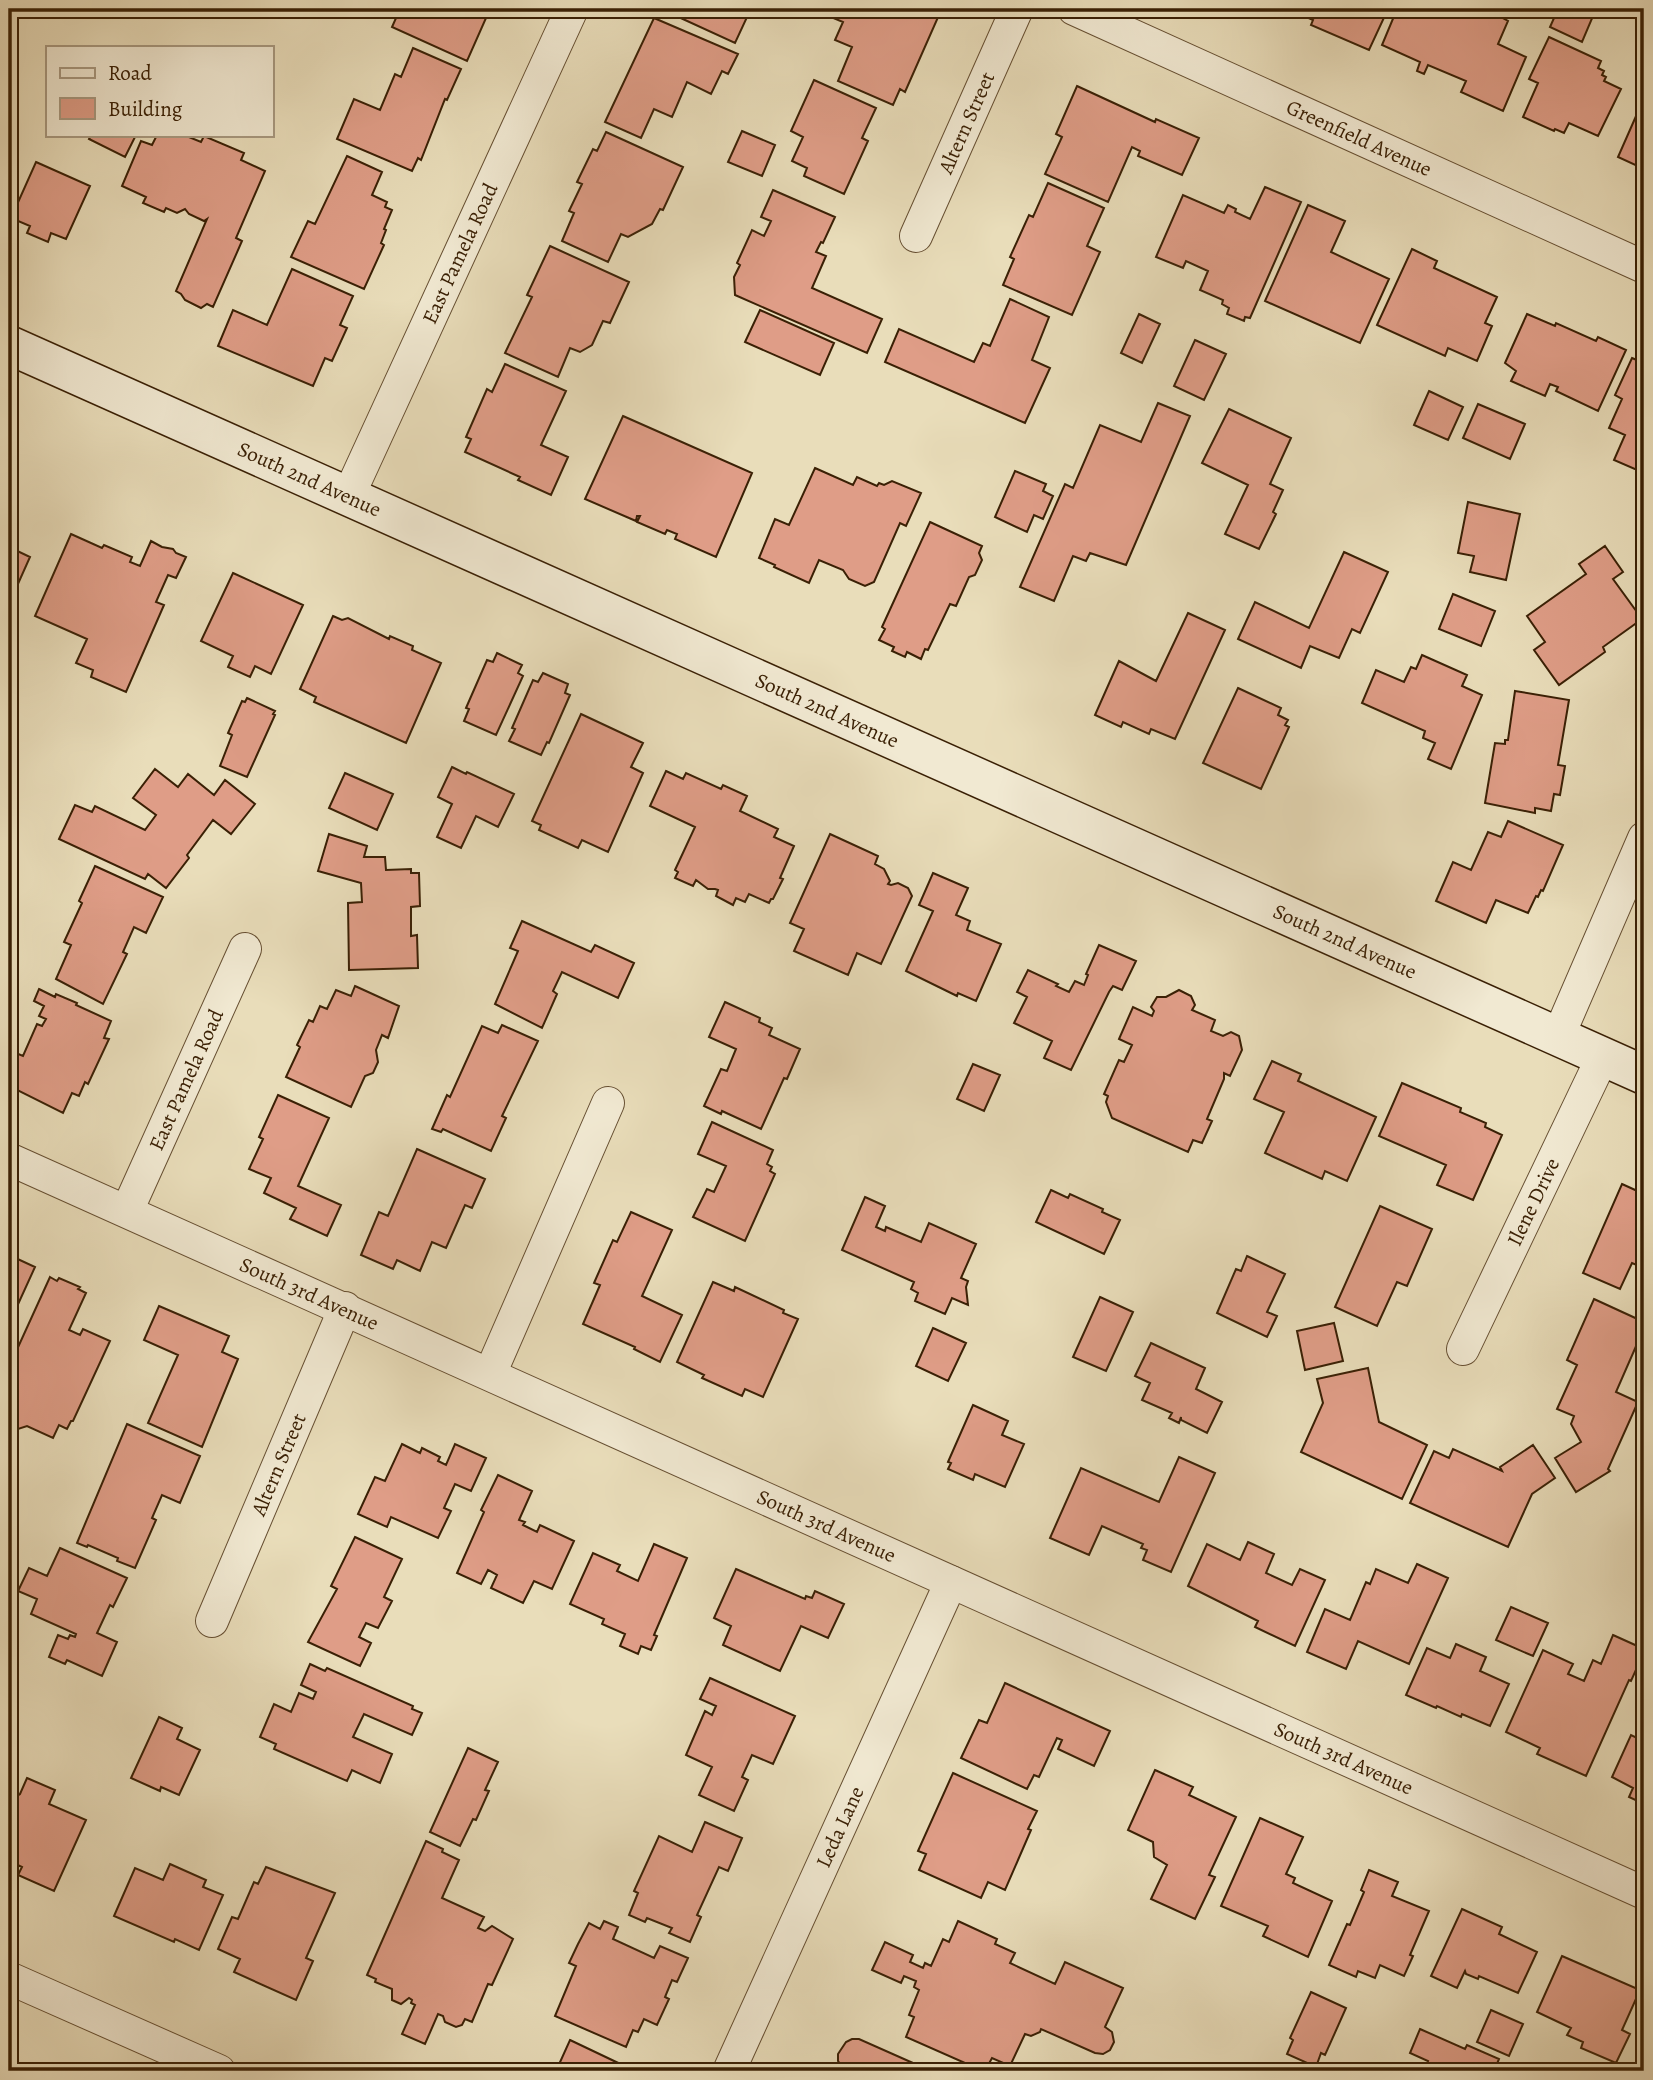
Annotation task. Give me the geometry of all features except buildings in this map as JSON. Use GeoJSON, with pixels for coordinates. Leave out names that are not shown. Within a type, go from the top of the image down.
{"type":"FeatureCollection","features":[{"type":"Feature","properties":{"kind":"street","name":"East Pamela Road"},"geometry":{"type":"LineString","coordinates":[[348,497],[572,9]]}},
{"type":"Feature","properties":{"kind":"street","name":"Altern Street"},"geometry":{"type":"LineString","coordinates":[[916,236],[1017,9]]}},
{"type":"Feature","properties":{"kind":"street","name":"Greenfield Avenue"},"geometry":{"type":"LineString","coordinates":[[1074,9],[1644,267]]}},
{"type":"Feature","properties":{"kind":"street","name":"South 2nd Avenue"},"geometry":{"type":"LineString","coordinates":[[9,345],[1644,1074]]}},
{"type":"Feature","properties":{"kind":"street"},"geometry":{"type":"LineString","coordinates":[[1558,1037],[1644,838]]}},
{"type":"Feature","properties":{"kind":"street","name":"East Pamela Road"},"geometry":{"type":"LineString","coordinates":[[127,1211],[245,949]]}},
{"type":"Feature","properties":{"kind":"street","name":"Ilene Drive"},"geometry":{"type":"LineString","coordinates":[[1463,1349],[1603,1056]]}},
{"type":"Feature","properties":{"kind":"street"},"geometry":{"type":"LineString","coordinates":[[490,1374],[608,1103]]}},
{"type":"Feature","properties":{"kind":"street","name":"South 3rd Avenue"},"geometry":{"type":"LineString","coordinates":[[9,1159],[1644,1893]]}},
{"type":"Feature","properties":{"kind":"street","name":"Altern Street"},"geometry":{"type":"LineString","coordinates":[[212,1620],[345,1308]]}},
{"type":"Feature","properties":{"kind":"street","name":"Leda Lane"},"geometry":{"type":"LineString","coordinates":[[729,2071],[951,1582]]}},
{"type":"Feature","properties":{"kind":"street"},"geometry":{"type":"LineString","coordinates":[[9,1978],[219,2071]]}}]}
